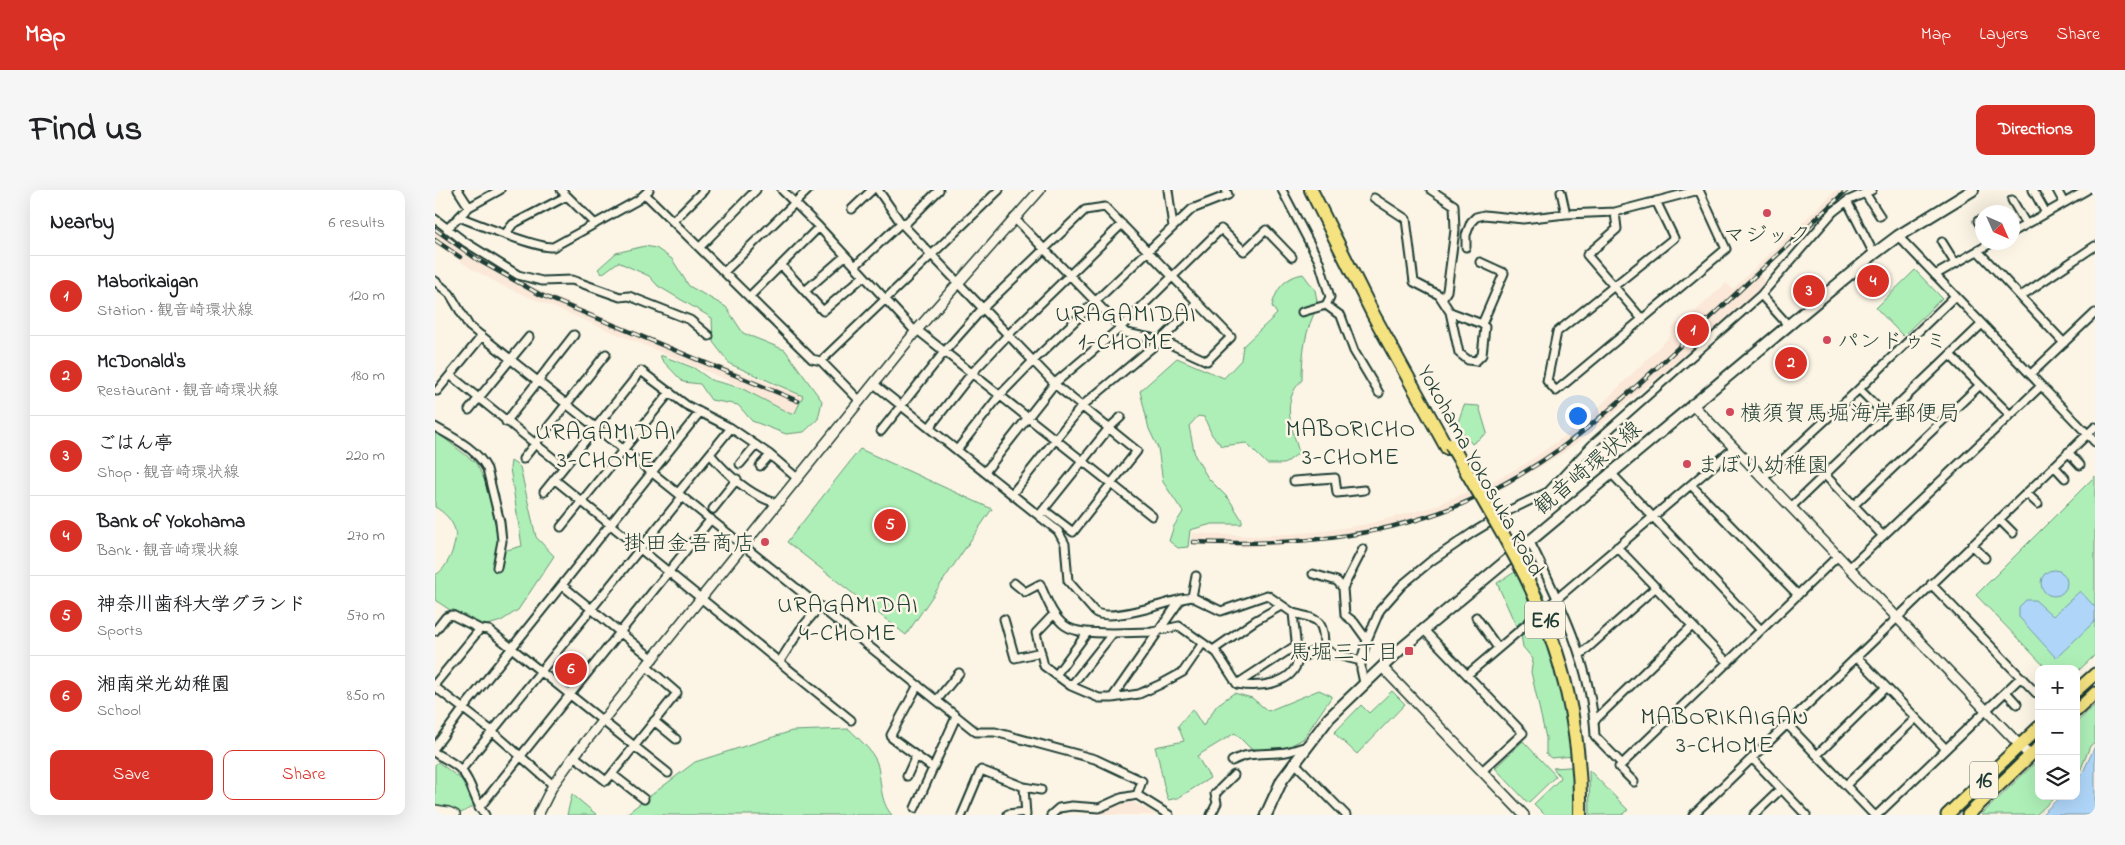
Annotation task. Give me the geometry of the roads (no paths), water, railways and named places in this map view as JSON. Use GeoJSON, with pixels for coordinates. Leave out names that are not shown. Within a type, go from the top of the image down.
{"type":"FeatureCollection","features":[{"type":"Feature","properties":{"kind":"highway","name":"Yokohama Yokosuka Road"},"geometry":{"type":"LineString","coordinates":[[1311,190],[1374,316],[1525,576],[1555,649],[1565,681],[1579,765],[1580,815]]}},
{"type":"Feature","properties":{"kind":"highway","name":"Yokohama Yokosuka Road"},"geometry":{"type":"LineString","coordinates":[[1317,190],[1367,291],[1521,578],[1551,651],[1567,714],[1574,766],[1575,815]]}},
{"type":"Feature","properties":{"kind":"highway"},"geometry":{"type":"LineString","coordinates":[[2080,687],[2095,674]]}},
{"type":"Feature","properties":{"kind":"highway"},"geometry":{"type":"LineString","coordinates":[[2078,710],[2095,694]]}},
{"type":"Feature","properties":{"kind":"highway","name":"16"},"geometry":{"type":"LineString","coordinates":[[1947,815],[2035,731]]}},
{"type":"Feature","properties":{"kind":"highway","name":"16"},"geometry":{"type":"LineString","coordinates":[[1968,815],[2035,752]]}},
{"type":"Feature","properties":{"kind":"main road","name":"観音崎環状線"},"geometry":{"type":"LineString","coordinates":[[1267,815],[1276,792],[1294,762],[1329,718],[1423,629],[1874,254],[1898,236],[1973,190]]}},
{"type":"Feature","properties":{"kind":"street"},"geometry":{"type":"LineString","coordinates":[[458,190],[469,207]]}},
{"type":"Feature","properties":{"kind":"street"},"geometry":{"type":"LineString","coordinates":[[447,229],[469,207],[500,190]]}},
{"type":"Feature","properties":{"kind":"street"},"geometry":{"type":"LineString","coordinates":[[561,190],[595,224]]}},
{"type":"Feature","properties":{"kind":"street"},"geometry":{"type":"LineString","coordinates":[[673,220],[704,190]]}},
{"type":"Feature","properties":{"kind":"street"},"geometry":{"type":"LineString","coordinates":[[700,247],[756,190]]}},
{"type":"Feature","properties":{"kind":"street"},"geometry":{"type":"LineString","coordinates":[[781,190],[819,227],[917,331],[921,332],[1152,516]]}},
{"type":"Feature","properties":{"kind":"street"},"geometry":{"type":"LineString","coordinates":[[724,272],[808,190]]}},
{"type":"Feature","properties":{"kind":"street"},"geometry":{"type":"LineString","coordinates":[[852,209],[873,190]]}},
{"type":"Feature","properties":{"kind":"street"},"geometry":{"type":"LineString","coordinates":[[855,266],[901,223],[907,222],[939,190]]}},
{"type":"Feature","properties":{"kind":"street"},"geometry":{"type":"LineString","coordinates":[[821,361],[999,190]]}},
{"type":"Feature","properties":{"kind":"street"},"geometry":{"type":"LineString","coordinates":[[538,815],[553,785],[575,756],[776,503],[917,331],[1040,190]]}},
{"type":"Feature","properties":{"kind":"street"},"geometry":{"type":"LineString","coordinates":[[1168,190],[1173,227]]}},
{"type":"Feature","properties":{"kind":"street"},"geometry":{"type":"LineString","coordinates":[[957,450],[1000,395],[1033,361],[1192,209],[1228,195],[1226,190]]}},
{"type":"Feature","properties":{"kind":"street"},"geometry":{"type":"LineString","coordinates":[[1281,190],[1319,261],[1330,297],[1326,305],[1302,312]]}},
{"type":"Feature","properties":{"kind":"street"},"geometry":{"type":"LineString","coordinates":[[1431,190],[1454,205],[1455,230],[1447,291],[1443,299]]}},
{"type":"Feature","properties":{"kind":"street"},"geometry":{"type":"LineString","coordinates":[[1466,247],[1471,222],[1484,215],[1523,219],[1566,214],[1615,212],[1656,201],[1699,190],[1726,249],[1556,391],[1547,381],[1557,332],[1674,238],[1656,201]]}},
{"type":"Feature","properties":{"kind":"street"},"geometry":{"type":"LineString","coordinates":[[1851,190],[1850,200],[1874,254]]}},
{"type":"Feature","properties":{"kind":"street"},"geometry":{"type":"LineString","coordinates":[[2033,190],[2046,213]]}},
{"type":"Feature","properties":{"kind":"street"},"geometry":{"type":"LineString","coordinates":[[2057,190],[2064,203]]}},
{"type":"Feature","properties":{"kind":"street"},"geometry":{"type":"LineString","coordinates":[[2020,228],[2087,190]]}},
{"type":"Feature","properties":{"kind":"street"},"geometry":{"type":"LineString","coordinates":[[459,216],[547,247],[553,247],[647,192],[812,359],[821,361],[860,400]]}},
{"type":"Feature","properties":{"kind":"street"},"geometry":{"type":"LineString","coordinates":[[874,384],[1012,494],[1073,532],[1137,451],[1055,383],[1033,361],[901,223],[881,192]]}},
{"type":"Feature","properties":{"kind":"street"},"geometry":{"type":"LineString","coordinates":[[1561,192],[1566,214]]}},
{"type":"Feature","properties":{"kind":"street"},"geometry":{"type":"LineString","coordinates":[[1364,683],[1361,661],[1367,640],[1381,610],[1402,585],[1473,533],[1510,510],[1548,492],[1603,435],[1761,295],[1829,217],[1850,200],[1868,192],[1880,216]]}},
{"type":"Feature","properties":{"kind":"street"},"geometry":{"type":"LineString","coordinates":[[506,233],[513,224],[567,196]]}},
{"type":"Feature","properties":{"kind":"street"},"geometry":{"type":"LineString","coordinates":[[1374,198],[1406,219],[1414,282],[1443,299],[1450,312],[1459,353],[1468,360],[1476,361],[1482,355],[1485,327],[1482,324],[1450,312]]}},
{"type":"Feature","properties":{"kind":"street"},"geometry":{"type":"LineString","coordinates":[[2012,200],[2026,224]]}},
{"type":"Feature","properties":{"kind":"street"},"geometry":{"type":"LineString","coordinates":[[881,431],[945,351],[983,308],[1044,250],[1085,210],[1105,208],[1231,337],[1207,361],[1161,340],[1126,333],[1044,250],[1014,218]]}},
{"type":"Feature","properties":{"kind":"street"},"geometry":{"type":"LineString","coordinates":[[1615,212],[1617,229],[1587,255],[1642,318]]}},
{"type":"Feature","properties":{"kind":"street"},"geometry":{"type":"LineString","coordinates":[[435,219],[447,229],[518,275],[542,281],[572,280],[620,297],[629,296],[690,320],[709,336]]}},
{"type":"Feature","properties":{"kind":"street"},"geometry":{"type":"LineString","coordinates":[[929,428],[972,373],[1008,334],[1121,224]]}},
{"type":"Feature","properties":{"kind":"street"},"geometry":{"type":"LineString","coordinates":[[749,297],[819,227]]}},
{"type":"Feature","properties":{"kind":"street"},"geometry":{"type":"LineString","coordinates":[[985,472],[1055,383],[1120,328],[1221,229],[1244,252],[1266,230],[1292,257]]}},
{"type":"Feature","properties":{"kind":"street"},"geometry":{"type":"LineString","coordinates":[[1455,230],[1468,230]]}},
{"type":"Feature","properties":{"kind":"street"},"geometry":{"type":"LineString","coordinates":[[1898,236],[2095,442]]}},
{"type":"Feature","properties":{"kind":"street"},"geometry":{"type":"LineString","coordinates":[[1942,242],[1955,263]]}},
{"type":"Feature","properties":{"kind":"street"},"geometry":{"type":"LineString","coordinates":[[2021,296],[2095,246]]}},
{"type":"Feature","properties":{"kind":"street"},"geometry":{"type":"LineString","coordinates":[[1935,274],[1978,251],[2064,343]]}},
{"type":"Feature","properties":{"kind":"street"},"geometry":{"type":"LineString","coordinates":[[805,291],[845,256]]}},
{"type":"Feature","properties":{"kind":"street"},"geometry":{"type":"LineString","coordinates":[[1480,262],[1504,273],[1482,324]]}},
{"type":"Feature","properties":{"kind":"street"},"geometry":{"type":"LineString","coordinates":[[781,265],[823,312],[864,276]]}},
{"type":"Feature","properties":{"kind":"street"},"geometry":{"type":"LineString","coordinates":[[435,281],[450,294],[469,326],[976,732],[995,732],[1095,759],[1142,781],[1137,795]]}},
{"type":"Feature","properties":{"kind":"street"},"geometry":{"type":"LineString","coordinates":[[1761,295],[1788,325]]}},
{"type":"Feature","properties":{"kind":"street"},"geometry":{"type":"LineString","coordinates":[[1763,478],[1955,296]]}},
{"type":"Feature","properties":{"kind":"street"},"geometry":{"type":"LineString","coordinates":[[1012,494],[1082,406],[1161,340],[1198,303]]}},
{"type":"Feature","properties":{"kind":"street"},"geometry":{"type":"LineString","coordinates":[[1326,305],[1341,316],[1354,351],[1379,393]]}},
{"type":"Feature","properties":{"kind":"street"},"geometry":{"type":"LineString","coordinates":[[2031,374],[2095,313]]}},
{"type":"Feature","properties":{"kind":"street"},"geometry":{"type":"LineString","coordinates":[[1791,506],[1983,324]]}},
{"type":"Feature","properties":{"kind":"street"},"geometry":{"type":"LineString","coordinates":[[506,422],[574,335]]}},
{"type":"Feature","properties":{"kind":"street"},"geometry":{"type":"LineString","coordinates":[[437,391],[482,336]]}},
{"type":"Feature","properties":{"kind":"street"},"geometry":{"type":"LineString","coordinates":[[469,410],[529,337]]}},
{"type":"Feature","properties":{"kind":"street"},"geometry":{"type":"LineString","coordinates":[[1353,359],[1354,351]]}},
{"type":"Feature","properties":{"kind":"street"},"geometry":{"type":"LineString","coordinates":[[523,459],[606,354]]}},
{"type":"Feature","properties":{"kind":"street"},"geometry":{"type":"LineString","coordinates":[[1950,355],[2010,415]]}},
{"type":"Feature","properties":{"kind":"street"},"geometry":{"type":"LineString","coordinates":[[544,492],[641,371],[686,405],[731,428],[770,454],[797,478]]}},
{"type":"Feature","properties":{"kind":"street"},"geometry":{"type":"LineString","coordinates":[[451,376],[564,467]]}},
{"type":"Feature","properties":{"kind":"street"},"geometry":{"type":"LineString","coordinates":[[1854,505],[1980,385]]}},
{"type":"Feature","properties":{"kind":"street"},"geometry":{"type":"LineString","coordinates":[[1849,568],[2041,386]]}},
{"type":"Feature","properties":{"kind":"street"},"geometry":{"type":"LineString","coordinates":[[1859,389],[1886,416]]}},
{"type":"Feature","properties":{"kind":"street"},"geometry":{"type":"LineString","coordinates":[[561,527],[670,392]]}},
{"type":"Feature","properties":{"kind":"street"},"geometry":{"type":"LineString","coordinates":[[1692,404],[2030,756]]}},
{"type":"Feature","properties":{"kind":"street"},"geometry":{"type":"LineString","coordinates":[[435,747],[463,709],[700,412]]}},
{"type":"Feature","properties":{"kind":"street"},"geometry":{"type":"LineString","coordinates":[[1041,512],[1109,428],[1121,417]]}},
{"type":"Feature","properties":{"kind":"street"},"geometry":{"type":"LineString","coordinates":[[435,427],[467,447],[483,462],[487,469],[500,522],[502,541],[497,567]]}},
{"type":"Feature","properties":{"kind":"street"},"geometry":{"type":"LineString","coordinates":[[1693,815],[2095,427]]}},
{"type":"Feature","properties":{"kind":"street"},"geometry":{"type":"LineString","coordinates":[[461,770],[641,549],[731,428]]}},
{"type":"Feature","properties":{"kind":"street"},"geometry":{"type":"LineString","coordinates":[[740,464],[756,445]]}},
{"type":"Feature","properties":{"kind":"street"},"geometry":{"type":"LineString","coordinates":[[1467,675],[1734,448]]}},
{"type":"Feature","properties":{"kind":"street"},"geometry":{"type":"LineString","coordinates":[[2068,452],[2080,465]]}},
{"type":"Feature","properties":{"kind":"street"},"geometry":{"type":"LineString","coordinates":[[711,454],[720,466],[762,499],[776,503]]}},
{"type":"Feature","properties":{"kind":"street"},"geometry":{"type":"LineString","coordinates":[[760,466],[770,454]]}},
{"type":"Feature","properties":{"kind":"street"},"geometry":{"type":"LineString","coordinates":[[2054,466],[2065,478]]}},
{"type":"Feature","properties":{"kind":"street"},"geometry":{"type":"LineString","coordinates":[[1610,472],[1761,630]]}},
{"type":"Feature","properties":{"kind":"street"},"geometry":{"type":"LineString","coordinates":[[1825,474],[1883,536]]}},
{"type":"Feature","properties":{"kind":"street"},"geometry":{"type":"LineString","coordinates":[[1294,481],[1335,478],[1337,493],[1364,490]]}},
{"type":"Feature","properties":{"kind":"street"},"geometry":{"type":"LineString","coordinates":[[555,479],[851,720]]}},
{"type":"Feature","properties":{"kind":"street"},"geometry":{"type":"LineString","coordinates":[[713,510],[737,479]]}},
{"type":"Feature","properties":{"kind":"street"},"geometry":{"type":"LineString","coordinates":[[1691,484],[1798,595]]}},
{"type":"Feature","properties":{"kind":"street"},"geometry":{"type":"LineString","coordinates":[[2026,493],[2038,504]]}},
{"type":"Feature","properties":{"kind":"street"},"geometry":{"type":"LineString","coordinates":[[1041,512],[1062,536],[1070,584],[1100,615],[1135,611],[1192,597],[1221,611],[1267,595],[1293,613],[1313,617],[1319,622],[1323,627],[1324,648]]}},
{"type":"Feature","properties":{"kind":"street"},"geometry":{"type":"LineString","coordinates":[[479,808],[711,519]]}},
{"type":"Feature","properties":{"kind":"street"},"geometry":{"type":"LineString","coordinates":[[1999,519],[2013,534]]}},
{"type":"Feature","properties":{"kind":"street"},"geometry":{"type":"LineString","coordinates":[[1529,540],[1557,598],[1580,655],[1595,720],[1595,736],[1622,764]]}},
{"type":"Feature","properties":{"kind":"street"},"geometry":{"type":"LineString","coordinates":[[1972,545],[1985,558]]}},
{"type":"Feature","properties":{"kind":"street"},"geometry":{"type":"LineString","coordinates":[[1617,547],[1728,663]]}},
{"type":"Feature","properties":{"kind":"street"},"geometry":{"type":"LineString","coordinates":[[1363,549],[1343,588],[1345,615],[1354,622],[1367,640]]}},
{"type":"Feature","properties":{"kind":"street"},"geometry":{"type":"LineString","coordinates":[[1634,782],[1619,767],[1839,556]]}},
{"type":"Feature","properties":{"kind":"street"},"geometry":{"type":"LineString","coordinates":[[1313,574],[1337,581],[1343,588]]}},
{"type":"Feature","properties":{"kind":"street"},"geometry":{"type":"LineString","coordinates":[[1192,597],[1196,576]]}},
{"type":"Feature","properties":{"kind":"street"},"geometry":{"type":"LineString","coordinates":[[1015,583],[1025,592],[1040,584],[1054,614],[1066,627],[1073,631],[1087,633],[1152,632],[1179,626],[1213,650],[1237,684],[1246,686],[1287,679],[1297,667],[1298,660],[1295,646],[1293,613]]}},
{"type":"Feature","properties":{"kind":"street"},"geometry":{"type":"LineString","coordinates":[[1931,584],[2035,692]]}},
{"type":"Feature","properties":{"kind":"street"},"geometry":{"type":"LineString","coordinates":[[563,586],[653,659]]}},
{"type":"Feature","properties":{"kind":"street"},"geometry":{"type":"LineString","coordinates":[[1580,655],[1656,587]]}},
{"type":"Feature","properties":{"kind":"street"},"geometry":{"type":"LineString","coordinates":[[1112,698],[1181,599]]}},
{"type":"Feature","properties":{"kind":"street"},"geometry":{"type":"LineString","coordinates":[[780,661],[800,630],[820,606]]}},
{"type":"Feature","properties":{"kind":"street"},"geometry":{"type":"LineString","coordinates":[[1213,650],[1255,620],[1281,606]]}},
{"type":"Feature","properties":{"kind":"street"},"geometry":{"type":"LineString","coordinates":[[1054,614],[1036,633],[1044,666],[1071,686],[1090,696],[1112,698],[1139,694],[1183,672],[1203,643]]}},
{"type":"Feature","properties":{"kind":"street"},"geometry":{"type":"LineString","coordinates":[[435,632],[445,617],[452,615],[480,629],[489,630],[668,773]]}},
{"type":"Feature","properties":{"kind":"street"},"geometry":{"type":"LineString","coordinates":[[1476,617],[1499,648]]}},
{"type":"Feature","properties":{"kind":"street"},"geometry":{"type":"LineString","coordinates":[[1004,619],[1015,658],[1041,652]]}},
{"type":"Feature","properties":{"kind":"street"},"geometry":{"type":"LineString","coordinates":[[1595,720],[1693,626]]}},
{"type":"Feature","properties":{"kind":"street"},"geometry":{"type":"LineString","coordinates":[[480,629],[435,685],[492,731],[553,785]]}},
{"type":"Feature","properties":{"kind":"street"},"geometry":{"type":"LineString","coordinates":[[1423,629],[1523,733],[1482,771]]}},
{"type":"Feature","properties":{"kind":"street"},"geometry":{"type":"LineString","coordinates":[[1056,675],[1087,633]]}},
{"type":"Feature","properties":{"kind":"street"},"geometry":{"type":"LineString","coordinates":[[1071,686],[1113,633]]}},
{"type":"Feature","properties":{"kind":"street"},"geometry":{"type":"LineString","coordinates":[[1237,684],[1295,646]]}},
{"type":"Feature","properties":{"kind":"street"},"geometry":{"type":"LineString","coordinates":[[1298,660],[1317,649],[1324,648],[1333,654],[1361,661]]}},
{"type":"Feature","properties":{"kind":"street"},"geometry":{"type":"LineString","coordinates":[[1857,657],[1946,749]]}},
{"type":"Feature","properties":{"kind":"street"},"geometry":{"type":"LineString","coordinates":[[575,756],[606,781],[612,774],[677,692],[647,667]]}},
{"type":"Feature","properties":{"kind":"street"},"geometry":{"type":"LineString","coordinates":[[1382,667],[1524,815]]}},
{"type":"Feature","properties":{"kind":"street"},"geometry":{"type":"LineString","coordinates":[[937,700],[959,673]]}},
{"type":"Feature","properties":{"kind":"street"},"geometry":{"type":"LineString","coordinates":[[1787,724],[1876,815],[2021,677]]}},
{"type":"Feature","properties":{"kind":"street"},"geometry":{"type":"LineString","coordinates":[[918,685],[891,735],[892,738],[933,768]]}},
{"type":"Feature","properties":{"kind":"street"},"geometry":{"type":"LineString","coordinates":[[1817,755],[1886,687]]}},
{"type":"Feature","properties":{"kind":"street"},"geometry":{"type":"LineString","coordinates":[[2006,692],[2017,704]]}},
{"type":"Feature","properties":{"kind":"street"},"geometry":{"type":"LineString","coordinates":[[915,808],[956,716]]}},
{"type":"Feature","properties":{"kind":"street"},"geometry":{"type":"LineString","coordinates":[[1846,786],[1916,718]]}},
{"type":"Feature","properties":{"kind":"street"},"geometry":{"type":"LineString","coordinates":[[654,721],[676,739]]}},
{"type":"Feature","properties":{"kind":"street"},"geometry":{"type":"LineString","coordinates":[[1232,760],[1249,754],[1289,752],[1295,748],[1305,748]]}},
{"type":"Feature","properties":{"kind":"street"},"geometry":{"type":"LineString","coordinates":[[435,753],[461,770],[479,808],[485,815]]}},
{"type":"Feature","properties":{"kind":"street"},"geometry":{"type":"LineString","coordinates":[[907,776],[916,756]]}},
{"type":"Feature","properties":{"kind":"street"},"geometry":{"type":"LineString","coordinates":[[1752,758],[1806,815]]}},
{"type":"Feature","properties":{"kind":"street"},"geometry":{"type":"LineString","coordinates":[[1294,762],[1345,815]]}},
{"type":"Feature","properties":{"kind":"street"},"geometry":{"type":"LineString","coordinates":[[962,815],[981,770],[1024,787],[1041,790]]}},
{"type":"Feature","properties":{"kind":"street"},"geometry":{"type":"LineString","coordinates":[[612,774],[644,799]]}},
{"type":"Feature","properties":{"kind":"street"},"geometry":{"type":"LineString","coordinates":[[1211,815],[1217,803],[1215,794],[1234,775]]}},
{"type":"Feature","properties":{"kind":"street"},"geometry":{"type":"LineString","coordinates":[[1008,814],[1026,814],[1024,787]]}},
{"type":"Feature","properties":{"kind":"street"},"geometry":{"type":"LineString","coordinates":[[1754,815],[1781,789]]}},
{"type":"Feature","properties":{"kind":"street"},"geometry":{"type":"LineString","coordinates":[[1051,815],[1059,808],[1072,806],[1099,808],[1121,798],[1137,795],[1169,815]]}},
{"type":"Feature","properties":{"kind":"street"},"geometry":{"type":"LineString","coordinates":[[435,810],[455,815]]}},
{"type":"Feature","properties":{"kind":"water"},"geometry":{"type":"Polygon","coordinates":[[[2054,570],[2063,574],[2067,583],[2063,592],[2054,596],[2045,592],[2041,583],[2045,574],[2054,570]]]}},
{"type":"Feature","properties":{"kind":"water"},"geometry":{"type":"Polygon","coordinates":[[[2080,591],[2095,607],[2095,621],[2056,658],[2019,617],[2019,607],[2026,600],[2035,600],[2053,616],[2080,591]]]}},
{"type":"Feature","properties":{"kind":"water"},"geometry":{"type":"Polygon","coordinates":[[[2095,746],[2095,815],[2041,815],[2057,800],[2080,800],[2080,776],[2095,746]]]}},
{"type":"Feature","properties":{"kind":"railway"},"geometry":{"type":"LineString","coordinates":[[1193,542],[1277,542],[1361,533],[1416,520],[1497,488],[1534,467],[1568,443],[1632,390],[1847,190]]}},
{"type":"Feature","properties":{"kind":"railway"},"geometry":{"type":"LineString","coordinates":[[435,229],[478,260],[541,295],[798,401]]}},
{"type":"Feature","properties":{"kind":"railway"},"geometry":{"type":"LineString","coordinates":[[435,240],[460,257]]}},
{"type":"Feature","properties":{"kind":"place","name":"マジック"},"geometry":{"type":"Point","coordinates":[1767,213]}},
{"type":"Feature","properties":{"kind":"place","name":"Bank of Yokohama"},"geometry":{"type":"Point","coordinates":[1873,281]}},
{"type":"Feature","properties":{"kind":"place","name":"ごはん亭"},"geometry":{"type":"Point","coordinates":[1809,291]}},
{"type":"Feature","properties":{"kind":"place","name":"Maborikaigan"},"geometry":{"type":"Point","coordinates":[1693,330]}},
{"type":"Feature","properties":{"kind":"place","name":"パンドゥミ"},"geometry":{"type":"Point","coordinates":[1827,340]}},
{"type":"Feature","properties":{"kind":"place","name":"McDonald's"},"geometry":{"type":"Point","coordinates":[1791,363]}},
{"type":"Feature","properties":{"kind":"place","name":"横須賀馬堀海岸郵便局"},"geometry":{"type":"Point","coordinates":[1730,412]}},
{"type":"Feature","properties":{"kind":"place","name":"まぼり幼稚園"},"geometry":{"type":"Point","coordinates":[1687,464]}},
{"type":"Feature","properties":{"kind":"place","name":"神奈川歯科大学グランド"},"geometry":{"type":"Point","coordinates":[890,525]}},
{"type":"Feature","properties":{"kind":"place","name":"掛田金吾商店"},"geometry":{"type":"Point","coordinates":[765,542]}},
{"type":"Feature","properties":{"kind":"place","name":"馬堀三丁目"},"geometry":{"type":"Point","coordinates":[1409,651]}},
{"type":"Feature","properties":{"kind":"place","name":"湘南栄光幼稚園"},"geometry":{"type":"Point","coordinates":[571,669]}},
{"type":"Feature","properties":{"kind":"district","name":"URAGAMIDAI 1-CHOME"},"geometry":{"type":"Point","coordinates":[1126,327]}},
{"type":"Feature","properties":{"kind":"district","name":"MABORICHO 3-CHOME"},"geometry":{"type":"Point","coordinates":[1351,442]}},
{"type":"Feature","properties":{"kind":"district","name":"URAGAMIDAI 3-CHOME"},"geometry":{"type":"Point","coordinates":[606,445]}},
{"type":"Feature","properties":{"kind":"district","name":"URAGAMIDAI 4-CHOME"},"geometry":{"type":"Point","coordinates":[848,618]}},
{"type":"Feature","properties":{"kind":"district","name":"MABORIKAIGAN 3-CHOME"},"geometry":{"type":"Point","coordinates":[1725,730]}}]}
